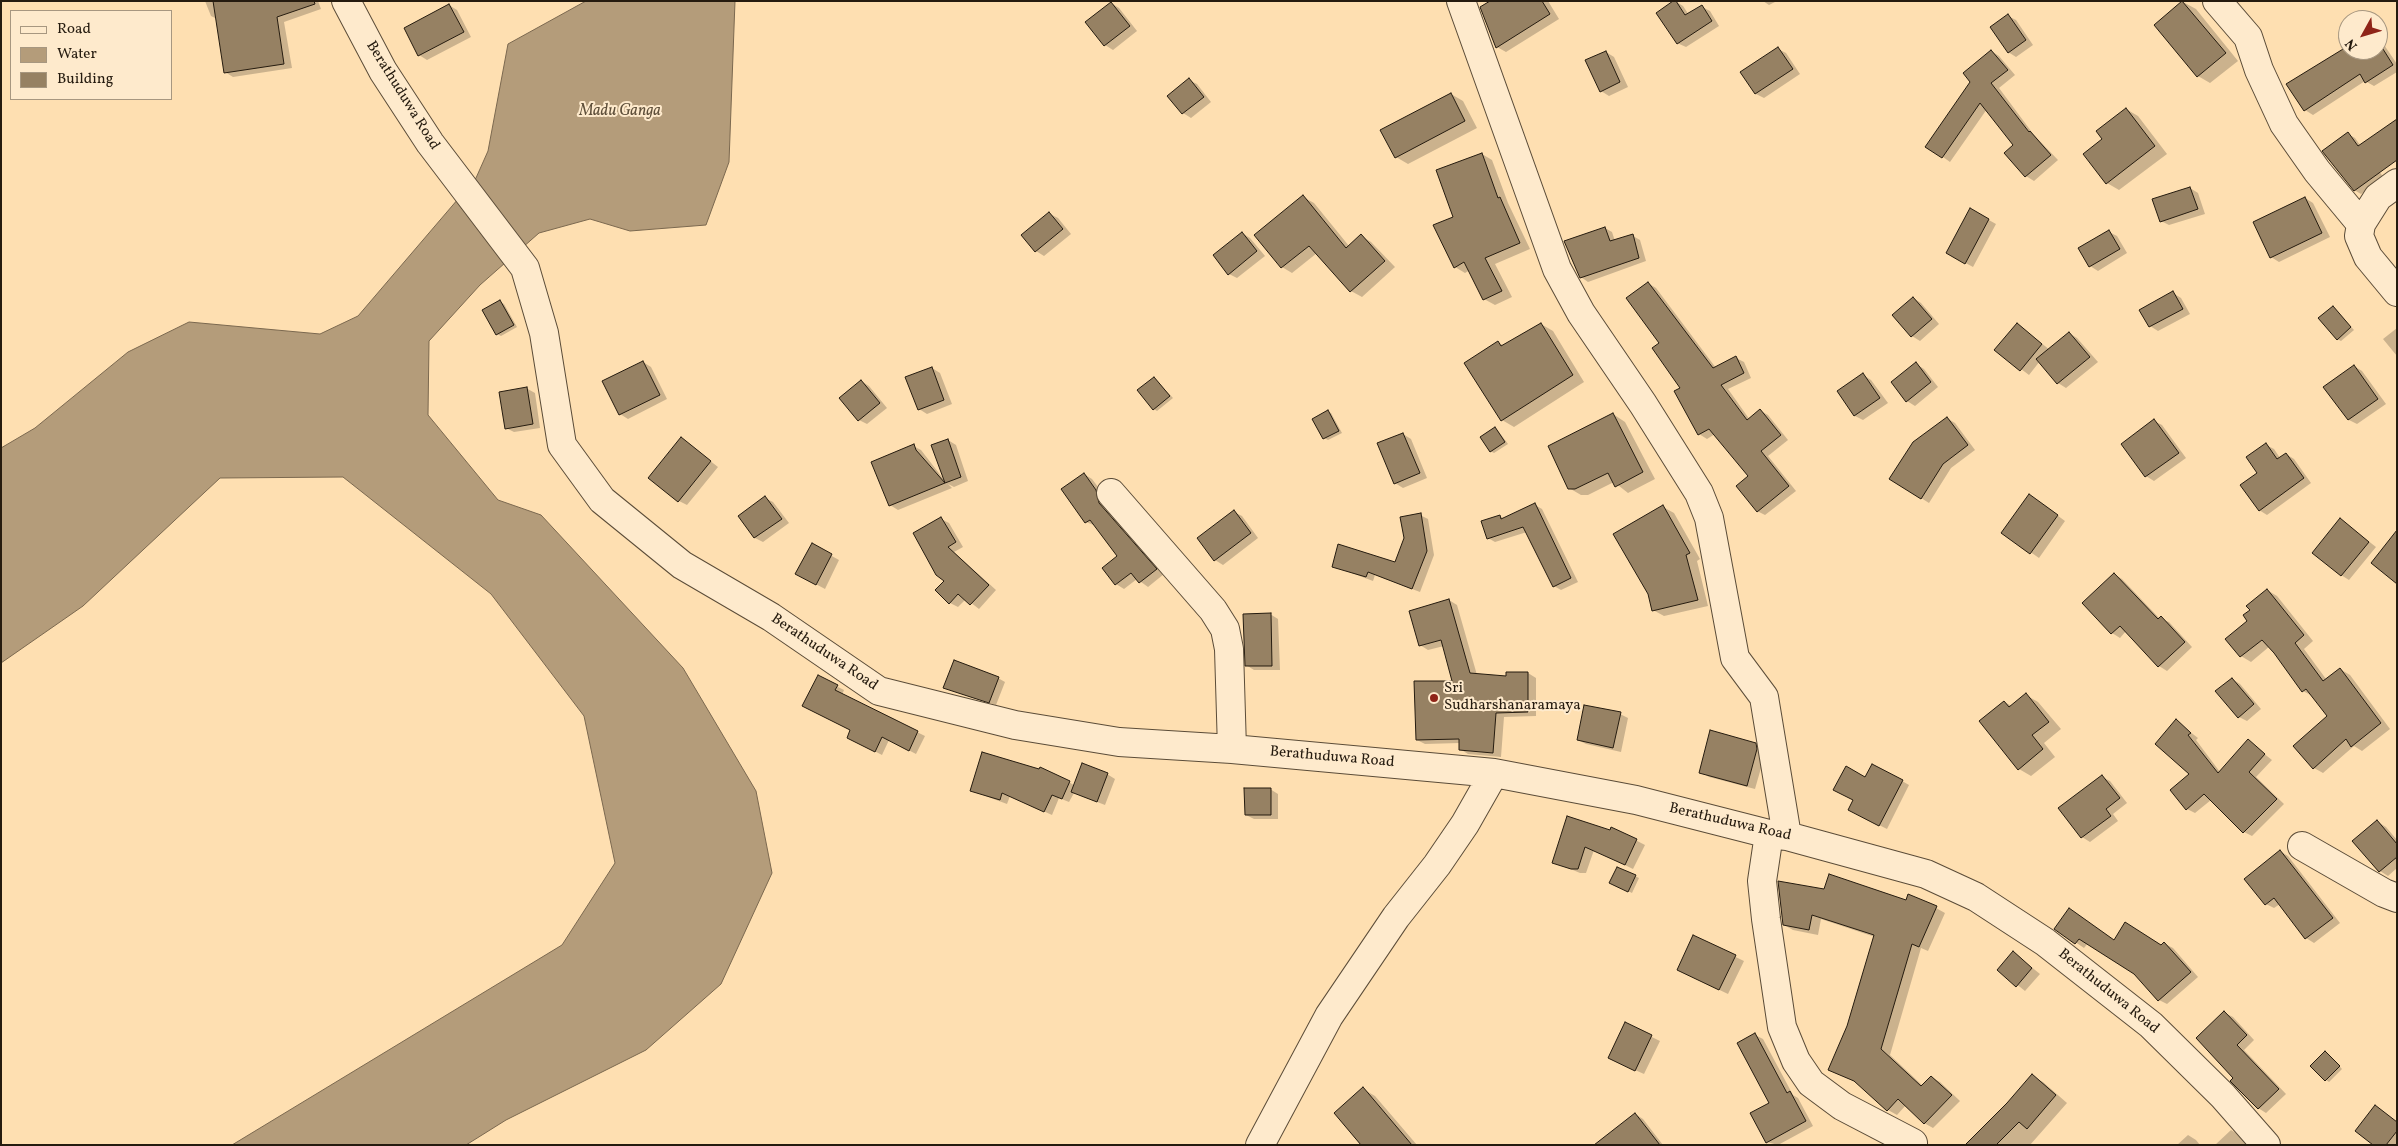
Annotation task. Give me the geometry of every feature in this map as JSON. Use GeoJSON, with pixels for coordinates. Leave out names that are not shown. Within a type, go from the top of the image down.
{"type":"FeatureCollection","features":[{"type":"Feature","properties":{"kind":"street","name":"Berathuduwa Road"},"geometry":{"type":"LineString","coordinates":[[346,1],[383,72],[430,143],[524,268],[544,333],[562,445],[602,500],[682,565],[771,617],[879,691],[1015,725],[1119,742],[1232,748],[1494,773],[1636,800],[1926,874],[1976,897],[2045,942],[2151,1025],[2223,1096],[2266,1145]]}},
{"type":"Feature","properties":{"kind":"street"},"geometry":{"type":"LineString","coordinates":[[1461,1],[1557,269],[1581,313],[1644,404],[1699,493],[1709,518],[1735,658],[1764,697],[1778,835],[1762,881],[1782,1026],[1796,1061],[1811,1083],[1842,1106],[1913,1143]]}},
{"type":"Feature","properties":{"kind":"street"},"geometry":{"type":"LineString","coordinates":[[2218,1],[2248,37],[2260,70],[2284,124],[2317,171],[2361,224]]}},
{"type":"Feature","properties":{"kind":"street"},"geometry":{"type":"LineString","coordinates":[[2397,183],[2378,197],[2361,224],[2359,236],[2368,258],[2397,292]]}},
{"type":"Feature","properties":{"kind":"street"},"geometry":{"type":"LineString","coordinates":[[1111,493],[1213,610],[1225,629],[1229,649],[1232,748]]}},
{"type":"Feature","properties":{"kind":"street"},"geometry":{"type":"LineString","coordinates":[[1260,1145],[1329,1016],[1396,917],[1437,865],[1465,824],[1494,773]]}},
{"type":"Feature","properties":{"kind":"street"},"geometry":{"type":"LineString","coordinates":[[2302,846],[2397,898]]}},
{"type":"Feature","properties":{"kind":"water","name":"Madu Ganga"},"geometry":{"type":"Polygon","coordinates":[[[586,1],[735,1],[729,162],[706,225],[630,231],[590,219],[539,233],[480,285],[429,341],[428,415],[498,500],[541,515],[683,668],[756,791],[772,873],[721,984],[646,1050],[506,1120],[466,1145],[232,1145],[562,945],[615,863],[584,716],[491,594],[343,477],[220,478],[83,606],[1,663],[1,448],[35,428],[128,352],[189,322],[320,334],[358,316],[476,178],[488,151],[508,44],[586,1]]]}},
{"type":"Feature","properties":{"kind":"building"},"geometry":{"type":"Polygon","coordinates":[[[213,1],[314,1],[315,4],[277,17],[284,64],[224,73],[213,1]]]}},
{"type":"Feature","properties":{"kind":"building"},"geometry":{"type":"Polygon","coordinates":[[[1490,1],[1542,1],[1550,14],[1496,48],[1480,7],[1490,1]]]}},
{"type":"Feature","properties":{"kind":"building"},"geometry":{"type":"Polygon","coordinates":[[[1673,1],[1676,1],[1685,15],[1702,5],[1712,21],[1677,44],[1656,13],[1673,1]]]}},
{"type":"Feature","properties":{"kind":"building"},"geometry":{"type":"Polygon","coordinates":[[[2182,1],[2226,53],[2197,77],[2154,25],[2182,1]]]}},
{"type":"Feature","properties":{"kind":"building"},"geometry":{"type":"Polygon","coordinates":[[[1111,2],[1130,26],[1104,46],[1085,22],[1111,2]]]}},
{"type":"Feature","properties":{"kind":"building"},"geometry":{"type":"Polygon","coordinates":[[[449,4],[464,32],[418,56],[404,28],[449,4]]]}},
{"type":"Feature","properties":{"kind":"building"},"geometry":{"type":"Polygon","coordinates":[[[2008,14],[2026,40],[2008,53],[1990,27],[2008,14]]]}},
{"type":"Feature","properties":{"kind":"building"},"geometry":{"type":"Polygon","coordinates":[[[1778,47],[1793,69],[1755,94],[1740,72],[1778,47]]]}},
{"type":"Feature","properties":{"kind":"building"},"geometry":{"type":"Polygon","coordinates":[[[1991,50],[2008,70],[1991,83],[2029,132],[2051,155],[2025,177],[2004,153],[2013,145],[1980,103],[1942,158],[1925,147],[1970,82],[1963,73],[1991,50]]]}},
{"type":"Feature","properties":{"kind":"building"},"geometry":{"type":"Polygon","coordinates":[[[1606,51],[1620,82],[1600,92],[1585,60],[1606,51]]]}},
{"type":"Feature","properties":{"kind":"building"},"geometry":{"type":"Polygon","coordinates":[[[2338,52],[2338,60],[2388,60],[2388,57],[2393,65],[2365,83],[2360,74],[2304,111],[2286,84],[2338,52]]]}},
{"type":"Feature","properties":{"kind":"building"},"geometry":{"type":"Polygon","coordinates":[[[1189,78],[1204,97],[1182,114],[1167,96],[1189,78]]]}},
{"type":"Feature","properties":{"kind":"building"},"geometry":{"type":"Polygon","coordinates":[[[1451,93],[1465,121],[1395,158],[1380,130],[1451,93]]]}},
{"type":"Feature","properties":{"kind":"building"},"geometry":{"type":"Polygon","coordinates":[[[2126,108],[2155,146],[2106,184],[2083,154],[2102,139],[2096,131],[2126,108]]]}},
{"type":"Feature","properties":{"kind":"building"},"geometry":{"type":"Polygon","coordinates":[[[2397,119],[2397,160],[2354,191],[2322,151],[2348,132],[2358,146],[2397,119]]]}},
{"type":"Feature","properties":{"kind":"building"},"geometry":{"type":"Polygon","coordinates":[[[1482,153],[1498,198],[1500,197],[1520,243],[1485,258],[1502,291],[1483,300],[1464,262],[1454,268],[1433,225],[1453,217],[1436,170],[1482,153]]]}},
{"type":"Feature","properties":{"kind":"building"},"geometry":{"type":"Polygon","coordinates":[[[2190,187],[2198,209],[2160,222],[2152,199],[2190,187]]]}},
{"type":"Feature","properties":{"kind":"building"},"geometry":{"type":"Polygon","coordinates":[[[1303,195],[1346,248],[1361,234],[1385,261],[1350,292],[1309,246],[1281,268],[1254,235],[1303,195]]]}},
{"type":"Feature","properties":{"kind":"building"},"geometry":{"type":"Polygon","coordinates":[[[2305,197],[2322,233],[2270,258],[2253,222],[2305,197]]]}},
{"type":"Feature","properties":{"kind":"building"},"geometry":{"type":"Polygon","coordinates":[[[1970,208],[1989,219],[1965,264],[1946,253],[1970,208]]]}},
{"type":"Feature","properties":{"kind":"building"},"geometry":{"type":"Polygon","coordinates":[[[1049,212],[1063,229],[1035,252],[1021,235],[1049,212]]]}},
{"type":"Feature","properties":{"kind":"building"},"geometry":{"type":"Polygon","coordinates":[[[1605,227],[1610,241],[1633,234],[1639,258],[1580,278],[1564,241],[1605,227]]]}},
{"type":"Feature","properties":{"kind":"building"},"geometry":{"type":"Polygon","coordinates":[[[2109,230],[2120,249],[2089,267],[2078,248],[2109,230]]]}},
{"type":"Feature","properties":{"kind":"building"},"geometry":{"type":"Polygon","coordinates":[[[1242,232],[1257,251],[1228,275],[1213,255],[1242,232]]]}},
{"type":"Feature","properties":{"kind":"building"},"geometry":{"type":"Polygon","coordinates":[[[1648,282],[1713,368],[1736,356],[1744,373],[1721,385],[1747,420],[1760,409],[1781,435],[1761,451],[1789,486],[1757,512],[1736,486],[1748,476],[1709,429],[1698,435],[1674,391],[1680,388],[1652,348],[1659,343],[1626,298],[1648,282]]]}},
{"type":"Feature","properties":{"kind":"building"},"geometry":{"type":"Polygon","coordinates":[[[2173,291],[2183,309],[2149,327],[2139,310],[2173,291]]]}},
{"type":"Feature","properties":{"kind":"building"},"geometry":{"type":"Polygon","coordinates":[[[1913,297],[1932,319],[1911,337],[1892,315],[1913,297]]]}},
{"type":"Feature","properties":{"kind":"building"},"geometry":{"type":"Polygon","coordinates":[[[500,300],[514,325],[496,335],[482,310],[500,300]]]}},
{"type":"Feature","properties":{"kind":"building"},"geometry":{"type":"Polygon","coordinates":[[[2333,306],[2351,327],[2337,340],[2318,318],[2333,306]]]}},
{"type":"Feature","properties":{"kind":"building"},"geometry":{"type":"Polygon","coordinates":[[[1541,323],[1573,375],[1501,421],[1464,363],[1498,341],[1501,346],[1541,323]]]}},
{"type":"Feature","properties":{"kind":"building"},"geometry":{"type":"Polygon","coordinates":[[[2017,323],[2042,344],[2020,371],[1994,350],[2017,323]]]}},
{"type":"Feature","properties":{"kind":"building"},"geometry":{"type":"Polygon","coordinates":[[[2069,332],[2090,357],[2057,384],[2036,359],[2069,332]]]}},
{"type":"Feature","properties":{"kind":"building"},"geometry":{"type":"Polygon","coordinates":[[[643,361],[660,395],[619,415],[602,381],[643,361]]]}},
{"type":"Feature","properties":{"kind":"building"},"geometry":{"type":"Polygon","coordinates":[[[1916,362],[1931,382],[1906,402],[1891,382],[1916,362]]]}},
{"type":"Feature","properties":{"kind":"building"},"geometry":{"type":"Polygon","coordinates":[[[2354,365],[2378,399],[2348,420],[2323,387],[2354,365]]]}},
{"type":"Feature","properties":{"kind":"building"},"geometry":{"type":"Polygon","coordinates":[[[932,367],[944,400],[918,410],[905,377],[932,367]]]}},
{"type":"Feature","properties":{"kind":"building"},"geometry":{"type":"Polygon","coordinates":[[[1863,373],[1880,398],[1854,416],[1837,391],[1863,373]]]}},
{"type":"Feature","properties":{"kind":"building"},"geometry":{"type":"Polygon","coordinates":[[[1154,377],[1170,396],[1153,410],[1137,390],[1154,377]]]}},
{"type":"Feature","properties":{"kind":"building"},"geometry":{"type":"Polygon","coordinates":[[[861,380],[880,403],[858,421],[839,398],[861,380]]]}},
{"type":"Feature","properties":{"kind":"building"},"geometry":{"type":"Polygon","coordinates":[[[527,387],[533,424],[505,429],[499,392],[527,387]]]}},
{"type":"Feature","properties":{"kind":"building"},"geometry":{"type":"Polygon","coordinates":[[[1328,410],[1339,431],[1323,439],[1312,419],[1328,410]]]}},
{"type":"Feature","properties":{"kind":"building"},"geometry":{"type":"Polygon","coordinates":[[[1613,413],[1643,472],[1615,487],[1608,473],[1575,489],[1568,489],[1548,446],[1613,413]]]}},
{"type":"Feature","properties":{"kind":"building"},"geometry":{"type":"Polygon","coordinates":[[[1947,417],[1968,445],[1943,464],[1921,499],[1889,479],[1913,442],[1947,417]]]}},
{"type":"Feature","properties":{"kind":"building"},"geometry":{"type":"Polygon","coordinates":[[[2154,419],[2179,453],[2145,477],[2121,444],[2154,419]]]}},
{"type":"Feature","properties":{"kind":"building"},"geometry":{"type":"Polygon","coordinates":[[[1495,427],[1505,442],[1490,452],[1480,437],[1495,427]]]}},
{"type":"Feature","properties":{"kind":"building"},"geometry":{"type":"Polygon","coordinates":[[[1403,433],[1420,473],[1394,484],[1377,443],[1403,433]]]}},
{"type":"Feature","properties":{"kind":"building"},"geometry":{"type":"Polygon","coordinates":[[[681,437],[711,461],[678,502],[648,478],[681,437]]]}},
{"type":"Feature","properties":{"kind":"building"},"geometry":{"type":"Polygon","coordinates":[[[948,439],[961,477],[945,483],[931,445],[948,439]]]}},
{"type":"Feature","properties":{"kind":"building"},"geometry":{"type":"Polygon","coordinates":[[[2266,443],[2277,459],[2286,453],[2304,478],[2259,511],[2240,485],[2257,473],[2246,457],[2266,443]]]}},
{"type":"Feature","properties":{"kind":"building"},"geometry":{"type":"Polygon","coordinates":[[[914,444],[916,450],[945,483],[889,506],[871,462],[914,444]]]}},
{"type":"Feature","properties":{"kind":"building"},"geometry":{"type":"Polygon","coordinates":[[[1084,473],[1096,490],[1099,503],[1157,569],[1139,583],[1131,573],[1115,585],[1102,568],[1117,556],[1090,520],[1085,523],[1061,489],[1084,473]]]}},
{"type":"Feature","properties":{"kind":"building"},"geometry":{"type":"Polygon","coordinates":[[[2029,494],[2058,515],[2030,554],[2001,533],[2029,494]]]}},
{"type":"Feature","properties":{"kind":"building"},"geometry":{"type":"Polygon","coordinates":[[[765,496],[782,519],[754,538],[738,516],[765,496]]]}},
{"type":"Feature","properties":{"kind":"building"},"geometry":{"type":"Polygon","coordinates":[[[1535,503],[1571,578],[1553,587],[1523,527],[1487,539],[1481,521],[1500,515],[1501,519],[1535,503]]]}},
{"type":"Feature","properties":{"kind":"building"},"geometry":{"type":"Polygon","coordinates":[[[1663,505],[1690,553],[1686,555],[1698,600],[1652,611],[1648,594],[1613,534],[1663,505]]]}},
{"type":"Feature","properties":{"kind":"building"},"geometry":{"type":"Polygon","coordinates":[[[1234,510],[1251,533],[1214,561],[1197,538],[1234,510]]]}},
{"type":"Feature","properties":{"kind":"building"},"geometry":{"type":"Polygon","coordinates":[[[1421,513],[1427,551],[1412,589],[1368,572],[1366,577],[1332,567],[1338,544],[1395,562],[1404,538],[1400,517],[1421,513]]]}},
{"type":"Feature","properties":{"kind":"building"},"geometry":{"type":"Polygon","coordinates":[[[941,517],[956,542],[948,547],[989,585],[970,605],[958,594],[949,604],[935,590],[944,581],[936,575],[913,533],[941,517]]]}},
{"type":"Feature","properties":{"kind":"building"},"geometry":{"type":"Polygon","coordinates":[[[2340,518],[2369,542],[2341,576],[2312,553],[2340,518]]]}},
{"type":"Feature","properties":{"kind":"building"},"geometry":{"type":"Polygon","coordinates":[[[2397,530],[2397,584],[2371,563],[2397,530]]]}},
{"type":"Feature","properties":{"kind":"building"},"geometry":{"type":"Polygon","coordinates":[[[812,543],[832,554],[816,585],[795,574],[812,543]]]}},
{"type":"Feature","properties":{"kind":"building"},"geometry":{"type":"Polygon","coordinates":[[[2114,573],[2158,619],[2161,616],[2185,642],[2158,667],[2120,626],[2111,634],[2082,603],[2114,573]]]}},
{"type":"Feature","properties":{"kind":"building"},"geometry":{"type":"Polygon","coordinates":[[[2267,589],[2304,635],[2295,643],[2323,681],[2340,668],[2381,723],[2351,747],[2346,739],[2313,769],[2293,746],[2327,716],[2306,689],[2302,692],[2274,653],[2262,640],[2240,657],[2225,639],[2247,621],[2243,615],[2250,610],[2246,606],[2267,589]]]}},
{"type":"Feature","properties":{"kind":"building"},"geometry":{"type":"Polygon","coordinates":[[[1449,599],[1470,673],[1506,676],[1506,672],[1528,672],[1528,712],[1496,713],[1493,753],[1459,750],[1459,739],[1416,740],[1414,681],[1452,681],[1441,640],[1419,646],[1409,611],[1449,599]]]}},
{"type":"Feature","properties":{"kind":"building"},"geometry":{"type":"Polygon","coordinates":[[[1271,613],[1272,666],[1245,666],[1243,614],[1271,613]]]}},
{"type":"Feature","properties":{"kind":"building"},"geometry":{"type":"Polygon","coordinates":[[[954,660],[999,677],[989,703],[943,688],[954,660]]]}},
{"type":"Feature","properties":{"kind":"building"},"geometry":{"type":"Polygon","coordinates":[[[818,675],[838,685],[835,690],[918,731],[909,751],[882,737],[875,752],[847,738],[850,730],[802,706],[818,675]]]}},
{"type":"Feature","properties":{"kind":"building"},"geometry":{"type":"Polygon","coordinates":[[[2232,678],[2254,704],[2238,718],[2215,691],[2232,678]]]}},
{"type":"Feature","properties":{"kind":"building"},"geometry":{"type":"Polygon","coordinates":[[[2026,693],[2049,722],[2032,735],[2043,749],[2018,770],[1979,721],[2004,701],[2009,707],[2026,693]]]}},
{"type":"Feature","properties":{"kind":"building"},"geometry":{"type":"Polygon","coordinates":[[[1584,705],[1621,712],[1613,748],[1577,740],[1584,705]]]}},
{"type":"Feature","properties":{"kind":"building"},"geometry":{"type":"Polygon","coordinates":[[[2176,719],[2191,733],[2188,735],[2218,773],[2248,739],[2265,754],[2249,772],[2277,799],[2243,833],[2204,794],[2186,810],[2170,790],[2189,774],[2155,744],[2176,719]]]}},
{"type":"Feature","properties":{"kind":"building"},"geometry":{"type":"Polygon","coordinates":[[[1710,730],[1756,743],[1757,749],[1747,786],[1699,773],[1710,730]]]}},
{"type":"Feature","properties":{"kind":"building"},"geometry":{"type":"Polygon","coordinates":[[[982,752],[1039,769],[1040,767],[1070,781],[1062,799],[1052,795],[1044,812],[1002,793],[1000,800],[970,791],[982,752]]]}},
{"type":"Feature","properties":{"kind":"building"},"geometry":{"type":"Polygon","coordinates":[[[1082,763],[1108,773],[1097,802],[1071,792],[1082,763]]]}},
{"type":"Feature","properties":{"kind":"building"},"geometry":{"type":"Polygon","coordinates":[[[1872,764],[1903,780],[1879,826],[1848,810],[1853,800],[1833,790],[1846,766],[1865,777],[1872,764]]]}},
{"type":"Feature","properties":{"kind":"building"},"geometry":{"type":"Polygon","coordinates":[[[2102,775],[2120,798],[2106,809],[2111,816],[2081,838],[2058,808],[2102,775]]]}},
{"type":"Feature","properties":{"kind":"building"},"geometry":{"type":"Polygon","coordinates":[[[1244,788],[1271,788],[1271,815],[1245,815],[1244,788]]]}},
{"type":"Feature","properties":{"kind":"building"},"geometry":{"type":"Polygon","coordinates":[[[1567,816],[1610,830],[1611,827],[1637,839],[1625,865],[1585,847],[1578,869],[1571,869],[1552,863],[1567,816]]]}},
{"type":"Feature","properties":{"kind":"building"},"geometry":{"type":"Polygon","coordinates":[[[2377,820],[2397,844],[2397,857],[2379,872],[2352,841],[2377,820]]]}},
{"type":"Feature","properties":{"kind":"building"},"geometry":{"type":"Polygon","coordinates":[[[2280,850],[2333,918],[2305,939],[2274,898],[2265,905],[2244,879],[2280,850]]]}},
{"type":"Feature","properties":{"kind":"building"},"geometry":{"type":"Polygon","coordinates":[[[1617,867],[1636,875],[1628,892],[1609,883],[1617,867]]]}},
{"type":"Feature","properties":{"kind":"building"},"geometry":{"type":"Polygon","coordinates":[[[1829,874],[1906,900],[1908,894],[1937,906],[1919,947],[1912,944],[1881,1049],[1921,1086],[1931,1076],[1952,1095],[1924,1124],[1898,1099],[1887,1111],[1854,1081],[1828,1070],[1847,1026],[1874,935],[1812,915],[1809,930],[1783,925],[1778,881],[1824,889],[1829,874]]]}},
{"type":"Feature","properties":{"kind":"building"},"geometry":{"type":"Polygon","coordinates":[[[2069,908],[2114,940],[2125,922],[2161,945],[2164,942],[2191,972],[2158,1001],[2134,974],[2079,939],[2075,944],[2054,929],[2069,908]]]}},
{"type":"Feature","properties":{"kind":"building"},"geometry":{"type":"Polygon","coordinates":[[[1693,935],[1736,955],[1719,990],[1677,970],[1693,935]]]}},
{"type":"Feature","properties":{"kind":"building"},"geometry":{"type":"Polygon","coordinates":[[[2013,951],[2032,968],[2016,987],[1997,970],[2013,951]]]}},
{"type":"Feature","properties":{"kind":"building"},"geometry":{"type":"Polygon","coordinates":[[[2224,1011],[2247,1035],[2237,1045],[2279,1089],[2258,1109],[2230,1081],[2233,1078],[2196,1038],[2224,1011]]]}},
{"type":"Feature","properties":{"kind":"building"},"geometry":{"type":"Polygon","coordinates":[[[1625,1022],[1652,1035],[1635,1071],[1608,1058],[1625,1022]]]}},
{"type":"Feature","properties":{"kind":"building"},"geometry":{"type":"Polygon","coordinates":[[[1755,1033],[1787,1093],[1790,1091],[1806,1121],[1766,1143],[1750,1113],[1769,1103],[1737,1043],[1755,1033]]]}},
{"type":"Feature","properties":{"kind":"building"},"geometry":{"type":"Polygon","coordinates":[[[2325,1051],[2340,1066],[2325,1081],[2310,1066],[2325,1051]]]}},
{"type":"Feature","properties":{"kind":"building"},"geometry":{"type":"Polygon","coordinates":[[[2032,1074],[2056,1095],[2027,1129],[2019,1122],[1996,1145],[1965,1145],[2007,1103],[2032,1074]]]}},
{"type":"Feature","properties":{"kind":"building"},"geometry":{"type":"Polygon","coordinates":[[[1363,1087],[1412,1145],[1361,1145],[1334,1113],[1363,1087]]]}},
{"type":"Feature","properties":{"kind":"building"},"geometry":{"type":"Polygon","coordinates":[[[2375,1105],[2397,1122],[2397,1131],[2386,1145],[2373,1145],[2355,1131],[2375,1105]]]}},
{"type":"Feature","properties":{"kind":"building"},"geometry":{"type":"Polygon","coordinates":[[[1635,1113],[1660,1145],[1594,1145],[1635,1113]]]}},
{"type":"Feature","properties":{"kind":"place","name":"Sri Sudharshanaramaya"},"geometry":{"type":"Point","coordinates":[1434,698]}}]}
